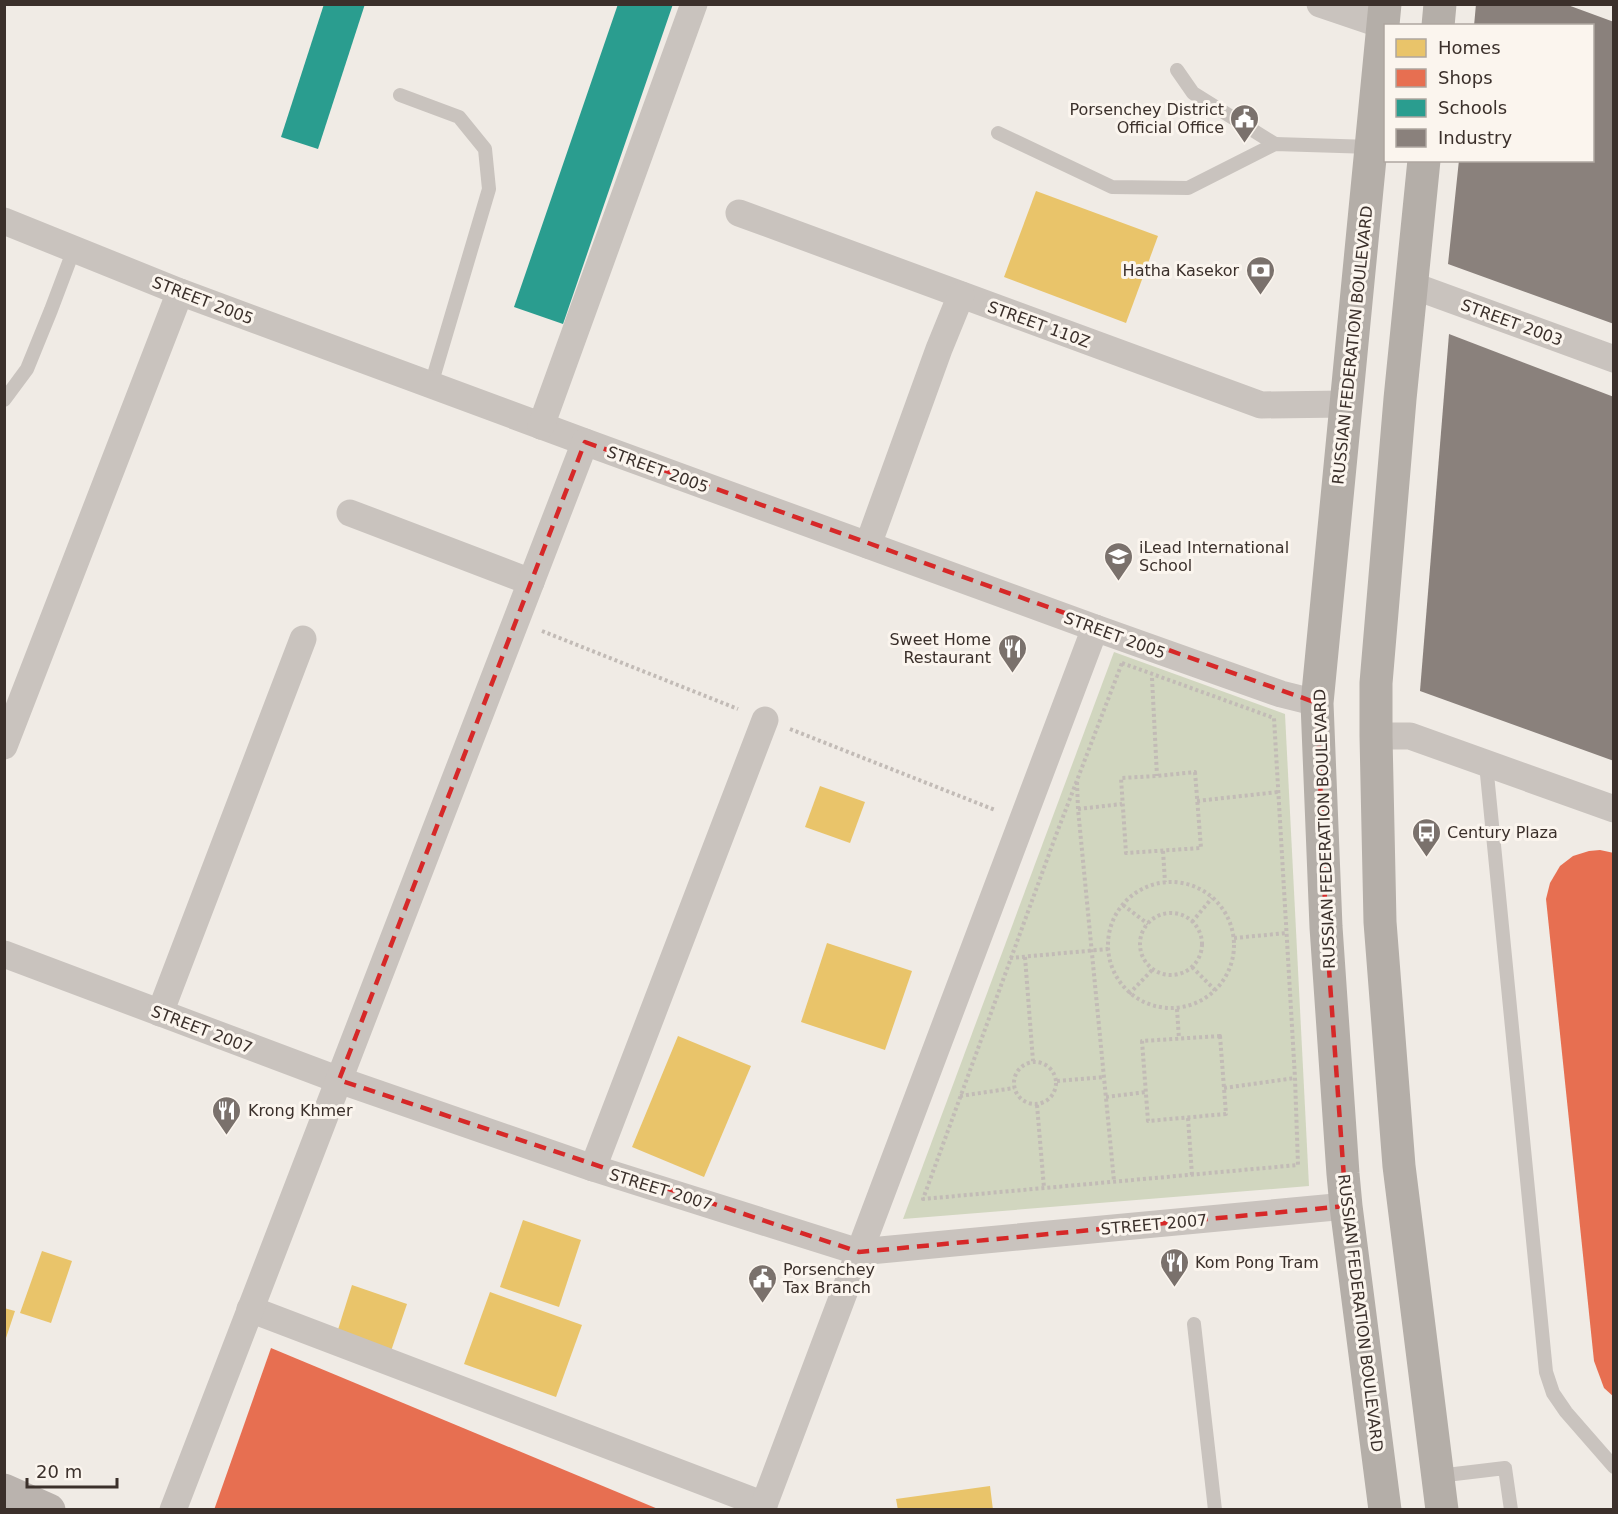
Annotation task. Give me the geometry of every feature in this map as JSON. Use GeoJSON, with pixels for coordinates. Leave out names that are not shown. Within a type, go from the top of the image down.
{"type":"FeatureCollection","features":[{"type":"Feature","properties":{"kind":"highway"},"geometry":{"type":"LineString","coordinates":[[1438,24],[1440,4]]}},
{"type":"Feature","properties":{"kind":"highway","name":"RUSSIAN FEDERATION BOULEVARD"},"geometry":{"type":"LineString","coordinates":[[1384,15],[1378,148],[1346,404],[1317,703],[1326,927],[1346,1206],[1385,1509]]}},
{"type":"Feature","properties":{"kind":"highway"},"geometry":{"type":"LineString","coordinates":[[1424,162],[1377,671],[1376,736],[1380,922],[1399,1166],[1442,1509]]}},
{"type":"Feature","properties":{"kind":"main road"},"geometry":{"type":"LineString","coordinates":[[4,1490],[49,1509]]}},
{"type":"Feature","properties":{"kind":"street"},"geometry":{"type":"LineString","coordinates":[[541,426],[694,4]]}},
{"type":"Feature","properties":{"kind":"street"},"geometry":{"type":"LineString","coordinates":[[1320,4],[1384,15]]}},
{"type":"Feature","properties":{"kind":"street","name":"STREET 110Z"},"geometry":{"type":"LineString","coordinates":[[739,213],[1261,405],[1346,404]]}},
{"type":"Feature","properties":{"kind":"street","name":"STREET 2005"},"geometry":{"type":"LineString","coordinates":[[4,221],[180,292],[541,426],[1095,628],[1281,694],[1317,703]]}},
{"type":"Feature","properties":{"kind":"street","name":"STREET 2003"},"geometry":{"type":"LineString","coordinates":[[1411,285],[1614,360]]}},
{"type":"Feature","properties":{"kind":"street"},"geometry":{"type":"LineString","coordinates":[[4,746],[180,292]]}},
{"type":"Feature","properties":{"kind":"street"},"geometry":{"type":"LineString","coordinates":[[868,545],[961,295]]}},
{"type":"Feature","properties":{"kind":"street"},"geometry":{"type":"LineString","coordinates":[[173,1509],[585,442]]}},
{"type":"Feature","properties":{"kind":"street"},"geometry":{"type":"LineString","coordinates":[[350,513],[531,582]]}},
{"type":"Feature","properties":{"kind":"street"},"geometry":{"type":"LineString","coordinates":[[250,1309],[763,1507],[1095,628]]}},
{"type":"Feature","properties":{"kind":"street"},"geometry":{"type":"LineString","coordinates":[[160,1013],[303,639]]}},
{"type":"Feature","properties":{"kind":"street"},"geometry":{"type":"LineString","coordinates":[[593,1168],[765,720]]}},
{"type":"Feature","properties":{"kind":"street"},"geometry":{"type":"LineString","coordinates":[[1376,736],[1410,736],[1614,809]]}},
{"type":"Feature","properties":{"kind":"street","name":"STREET 2007"},"geometry":{"type":"LineString","coordinates":[[4,954],[339,1080],[593,1168],[860,1252],[1346,1206]]}},
{"type":"Feature","properties":{"kind":"lane"},"geometry":{"type":"LineString","coordinates":[[1177,70],[1193,93],[1275,144]]}},
{"type":"Feature","properties":{"kind":"lane"},"geometry":{"type":"LineString","coordinates":[[400,95],[459,117],[485,149],[489,189],[431,385]]}},
{"type":"Feature","properties":{"kind":"lane"},"geometry":{"type":"LineString","coordinates":[[998,133],[1112,188],[1188,188],[1275,144],[1378,148]]}},
{"type":"Feature","properties":{"kind":"lane"},"geometry":{"type":"LineString","coordinates":[[4,400],[27,369],[74,249]]}},
{"type":"Feature","properties":{"kind":"lane"},"geometry":{"type":"LineString","coordinates":[[1486,764],[1546,1372],[1553,1393],[1566,1412],[1614,1467]]}},
{"type":"Feature","properties":{"kind":"lane"},"geometry":{"type":"LineString","coordinates":[[1194,1324],[1215,1509]]}},
{"type":"Feature","properties":{"kind":"lane"},"geometry":{"type":"LineString","coordinates":[[1438,1476],[1505,1468],[1511,1509]]}},
{"type":"Feature","properties":{"kind":"path"},"geometry":{"type":"LineString","coordinates":[[1122,663],[1151,674],[1274,718],[1298,1165],[923,1199],[1010,958],[1122,663]]}},
{"type":"Feature","properties":{"kind":"path"},"geometry":{"type":"LineString","coordinates":[[1151,674],[1157,776]]}},
{"type":"Feature","properties":{"kind":"path"},"geometry":{"type":"LineString","coordinates":[[1195,772],[1201,848],[1126,853],[1121,778],[1157,776],[1195,772]]}},
{"type":"Feature","properties":{"kind":"path"},"geometry":{"type":"LineString","coordinates":[[1077,779],[1114,1181]]}},
{"type":"Feature","properties":{"kind":"path"},"geometry":{"type":"LineString","coordinates":[[1197,801],[1278,792]]}},
{"type":"Feature","properties":{"kind":"path"},"geometry":{"type":"LineString","coordinates":[[1078,809],[1122,804]]}},
{"type":"Feature","properties":{"kind":"path"},"geometry":{"type":"LineString","coordinates":[[1163,851],[1165,882]]}},
{"type":"Feature","properties":{"kind":"path"},"geometry":{"type":"LineString","coordinates":[[1165,882],[1182,883],[1197,888],[1212,898],[1226,915],[1234,938],[1233,959],[1225,977],[1215,990],[1196,1004],[1177,1009],[1160,1008],[1143,1003],[1129,994],[1114,974],[1108,949],[1110,929],[1117,912],[1123,905],[1146,886],[1165,882]]}},
{"type":"Feature","properties":{"kind":"path"},"geometry":{"type":"LineString","coordinates":[[1192,922],[1212,898]]}},
{"type":"Feature","properties":{"kind":"path"},"geometry":{"type":"LineString","coordinates":[[1123,905],[1148,924]]}},
{"type":"Feature","properties":{"kind":"path"},"geometry":{"type":"LineString","coordinates":[[1168,913],[1178,914],[1192,922],[1200,934],[1202,945],[1200,955],[1192,967],[1178,975],[1168,976],[1158,973],[1143,959],[1140,939],[1150,921],[1168,913]]}},
{"type":"Feature","properties":{"kind":"path"},"geometry":{"type":"LineString","coordinates":[[1234,938],[1287,933]]}},
{"type":"Feature","properties":{"kind":"path"},"geometry":{"type":"LineString","coordinates":[[1010,958],[1108,949]]}},
{"type":"Feature","properties":{"kind":"path"},"geometry":{"type":"LineString","coordinates":[[1025,957],[1033,1061]]}},
{"type":"Feature","properties":{"kind":"path"},"geometry":{"type":"LineString","coordinates":[[1192,967],[1215,990]]}},
{"type":"Feature","properties":{"kind":"path"},"geometry":{"type":"LineString","coordinates":[[1129,994],[1153,969]]}},
{"type":"Feature","properties":{"kind":"path"},"geometry":{"type":"LineString","coordinates":[[1177,1009],[1179,1039]]}},
{"type":"Feature","properties":{"kind":"path"},"geometry":{"type":"LineString","coordinates":[[1220,1036],[1226,1114],[1148,1121],[1142,1041],[1179,1039],[1220,1036]]}},
{"type":"Feature","properties":{"kind":"path"},"geometry":{"type":"LineString","coordinates":[[1033,1061],[1044,1063],[1053,1070],[1057,1081],[1055,1092],[1047,1101],[1037,1105],[1026,1103],[1017,1096],[1013,1085],[1015,1074],[1022,1065],[1033,1061]]}},
{"type":"Feature","properties":{"kind":"path"},"geometry":{"type":"LineString","coordinates":[[1057,1081],[1104,1077]]}},
{"type":"Feature","properties":{"kind":"path"},"geometry":{"type":"LineString","coordinates":[[1224,1088],[1295,1078]]}},
{"type":"Feature","properties":{"kind":"path"},"geometry":{"type":"LineString","coordinates":[[960,1095],[1014,1088]]}},
{"type":"Feature","properties":{"kind":"path"},"geometry":{"type":"LineString","coordinates":[[1106,1098],[1146,1092]]}},
{"type":"Feature","properties":{"kind":"path"},"geometry":{"type":"LineString","coordinates":[[1037,1105],[1044,1188]]}},
{"type":"Feature","properties":{"kind":"path"},"geometry":{"type":"LineString","coordinates":[[1188,1118],[1192,1175]]}},
{"type":"Feature","properties":{"kind":"highlighted area"},"geometry":{"type":"Polygon","coordinates":[[[585,442],[1317,703],[1326,927],[1346,1206],[859,1252],[339,1080],[585,442]]]}},
{"type":"Feature","properties":{"kind":"green space"},"geometry":{"type":"Polygon","coordinates":[[[1114,652],[1285,714],[1309,1186],[903,1219],[1114,652]]]}},
{"type":"Feature","properties":{"kind":"building: Homes"},"geometry":{"type":"Polygon","coordinates":[[[1036,191],[1158,236],[1126,323],[1004,277],[1036,191]]]}},
{"type":"Feature","properties":{"kind":"building: Homes"},"geometry":{"type":"Polygon","coordinates":[[[820,786],[865,802],[850,843],[805,827],[820,786]]]}},
{"type":"Feature","properties":{"kind":"building: Homes"},"geometry":{"type":"Polygon","coordinates":[[[827,943],[912,971],[885,1050],[801,1022],[827,943]]]}},
{"type":"Feature","properties":{"kind":"building: Homes"},"geometry":{"type":"Polygon","coordinates":[[[678,1036],[751,1066],[704,1177],[632,1147],[678,1036]]]}},
{"type":"Feature","properties":{"kind":"building: Homes"},"geometry":{"type":"Polygon","coordinates":[[[523,1220],[581,1240],[559,1307],[500,1287],[523,1220]]]}},
{"type":"Feature","properties":{"kind":"building: Homes"},"geometry":{"type":"Polygon","coordinates":[[[42,1251],[72,1261],[51,1323],[20,1313],[42,1251]]]}},
{"type":"Feature","properties":{"kind":"building: Homes"},"geometry":{"type":"Polygon","coordinates":[[[352,1285],[407,1304],[390,1354],[336,1336],[352,1285]]]}},
{"type":"Feature","properties":{"kind":"building: Homes"},"geometry":{"type":"Polygon","coordinates":[[[490,1292],[582,1325],[556,1397],[464,1364],[490,1292]]]}},
{"type":"Feature","properties":{"kind":"building: Homes"},"geometry":{"type":"Polygon","coordinates":[[[4,1308],[15,1311],[5,1341],[4,1341],[4,1308]]]}},
{"type":"Feature","properties":{"kind":"building: Homes"},"geometry":{"type":"Polygon","coordinates":[[[990,1486],[993,1510],[898,1510],[896,1499],[990,1486]]]}},
{"type":"Feature","properties":{"kind":"building: Shops"},"geometry":{"type":"Polygon","coordinates":[[[1600,850],[1614,853],[1614,1397],[1604,1388],[1594,1361],[1546,899],[1550,883],[1560,866],[1573,856],[1600,850]]]}},
{"type":"Feature","properties":{"kind":"building: Shops"},"geometry":{"type":"Polygon","coordinates":[[[271,1348],[658,1509],[658,1510],[214,1510],[271,1348]]]}},
{"type":"Feature","properties":{"kind":"building: Schools"},"geometry":{"type":"Polygon","coordinates":[[[324,4],[365,4],[318,149],[281,137],[324,4]]]}},
{"type":"Feature","properties":{"kind":"building: Schools"},"geometry":{"type":"Polygon","coordinates":[[[618,4],[673,4],[563,324],[514,307],[618,4]]]}},
{"type":"Feature","properties":{"kind":"building: Industry"},"geometry":{"type":"Polygon","coordinates":[[[1476,4],[1565,4],[1614,22],[1614,324],[1448,264],[1459,162],[1594,162],[1594,24],[1474,24],[1476,4]]]}},
{"type":"Feature","properties":{"kind":"building: Industry"},"geometry":{"type":"Polygon","coordinates":[[[1449,334],[1614,397],[1614,761],[1420,691],[1449,334]]]}},
{"type":"Feature","properties":{"kind":"place","name":"Porsenchey District Official Office"},"geometry":{"type":"Point","coordinates":[1245,144]}},
{"type":"Feature","properties":{"kind":"place","name":"Hatha Kasekor"},"geometry":{"type":"Point","coordinates":[1260,296]}},
{"type":"Feature","properties":{"kind":"place","name":"iLead International School"},"geometry":{"type":"Point","coordinates":[1118,582]}},
{"type":"Feature","properties":{"kind":"place","name":"Sweet Home Restaurant"},"geometry":{"type":"Point","coordinates":[1012,674]}},
{"type":"Feature","properties":{"kind":"place","name":"Century Plaza"},"geometry":{"type":"Point","coordinates":[1426,858]}},
{"type":"Feature","properties":{"kind":"place","name":"Krong Khmer"},"geometry":{"type":"Point","coordinates":[227,1136]}},
{"type":"Feature","properties":{"kind":"place","name":"Kom Pong Tram"},"geometry":{"type":"Point","coordinates":[1174,1288]}},
{"type":"Feature","properties":{"kind":"place","name":"Porsenchey Tax Branch"},"geometry":{"type":"Point","coordinates":[762,1304]}}]}
